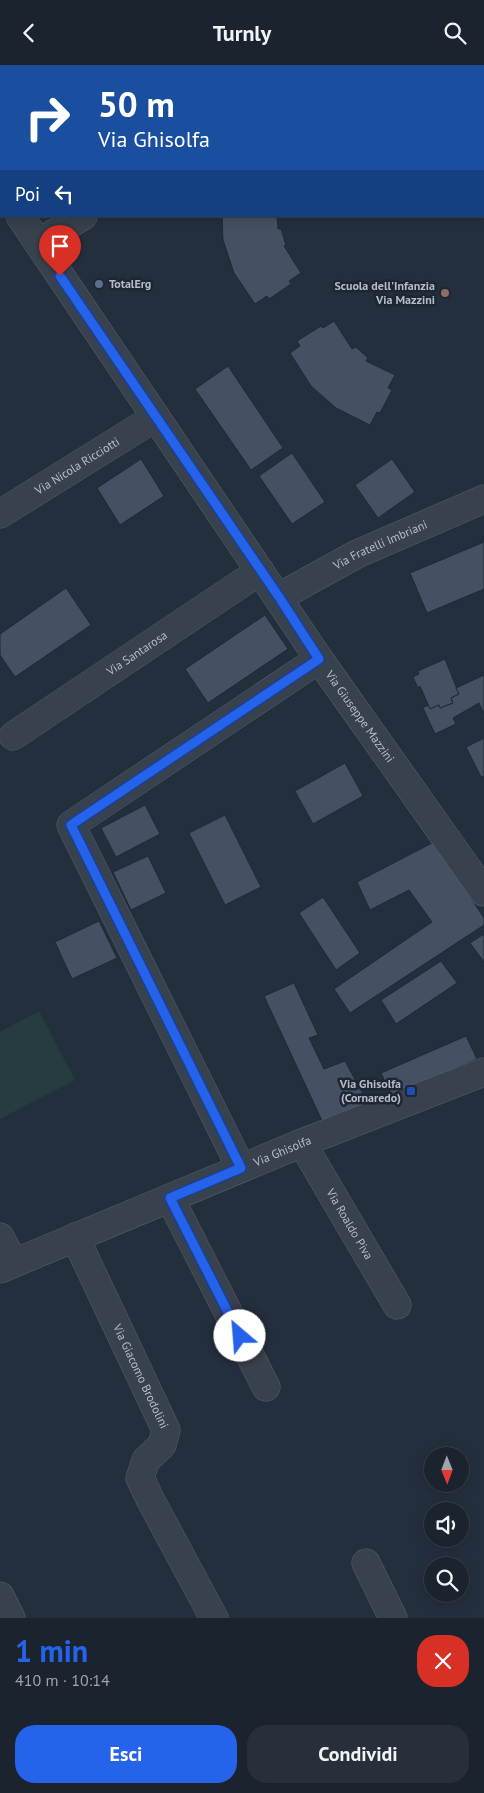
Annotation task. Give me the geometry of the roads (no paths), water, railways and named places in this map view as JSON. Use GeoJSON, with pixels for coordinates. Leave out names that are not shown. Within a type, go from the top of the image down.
{"type":"FeatureCollection","features":[{"type":"Feature","properties":{"kind":"street","name":"Via Giuseppe Mazzini"},"geometry":{"type":"LineString","coordinates":[[21,217],[279,597],[319,659],[484,892]]}},
{"type":"Feature","properties":{"kind":"street"},"geometry":{"type":"LineString","coordinates":[[38,243],[81,217]]}},
{"type":"Feature","properties":{"kind":"street","name":"Via Nicola Ricciotti"},"geometry":{"type":"LineString","coordinates":[[0,514],[156,417]]}},
{"type":"Feature","properties":{"kind":"street","name":"Via Fratelli Imbriani"},"geometry":{"type":"LineString","coordinates":[[279,597],[357,554],[484,499]]}},
{"type":"Feature","properties":{"kind":"street","name":"Via Santarosa"},"geometry":{"type":"LineString","coordinates":[[12,736],[260,571]]}},
{"type":"Feature","properties":{"kind":"street"},"geometry":{"type":"LineString","coordinates":[[241,1168],[71,825],[319,659]]}},
{"type":"Feature","properties":{"kind":"street","name":"Via Ghisolfa"},"geometry":{"type":"LineString","coordinates":[[6,1266],[302,1143],[484,1072]]}},
{"type":"Feature","properties":{"kind":"street","name":"Via Roaldo Piva"},"geometry":{"type":"LineString","coordinates":[[302,1143],[397,1305]]}},
{"type":"Feature","properties":{"kind":"street"},"geometry":{"type":"LineString","coordinates":[[170,1198],[266,1387]]}},
{"type":"Feature","properties":{"kind":"street"},"geometry":{"type":"LineString","coordinates":[[0,1237],[6,1266]]}},
{"type":"Feature","properties":{"kind":"street","name":"Via Giacomo Brodolini"},"geometry":{"type":"LineString","coordinates":[[76,1237],[166,1430],[162,1445],[146,1460],[140,1477],[214,1618]]}},
{"type":"Feature","properties":{"kind":"street"},"geometry":{"type":"LineString","coordinates":[[366,1563],[393,1618]]}},
{"type":"Feature","properties":{"kind":"street"},"geometry":{"type":"LineString","coordinates":[[0,1596],[11,1618]]}},
{"type":"Feature","properties":{"kind":"place","name":"TotalErg"},"geometry":{"type":"Point","coordinates":[99,284]}},
{"type":"Feature","properties":{"kind":"place","name":"Scuola dell'Infanzia Via Mazzini"},"geometry":{"type":"Point","coordinates":[445,293]}},
{"type":"Feature","properties":{"kind":"place","name":"Via Ghisolfa (Cornaredo)"},"geometry":{"type":"Point","coordinates":[411,1091]}}]}
